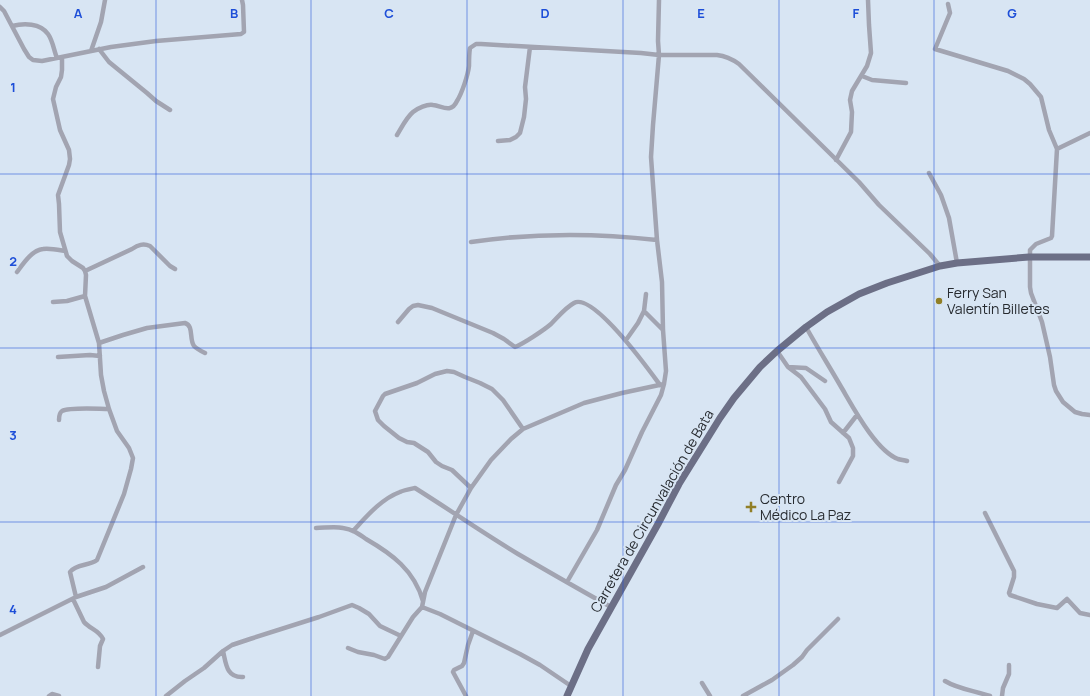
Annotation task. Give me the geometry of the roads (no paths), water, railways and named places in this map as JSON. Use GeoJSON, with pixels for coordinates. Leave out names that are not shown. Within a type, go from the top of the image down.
{"type":"FeatureCollection","features":[{"type":"Feature","properties":{"kind":"main road","name":"Carretera de Circunvalación de Bata"},"geometry":{"type":"LineString","coordinates":[[567,696],[588,649],[679,484],[734,398],[760,367],[777,351],[827,312],[859,294],[887,283],[940,266],[957,262],[1029,258],[1090,257]]}},
{"type":"Feature","properties":{"kind":"street"},"geometry":{"type":"LineString","coordinates":[[91,51],[101,22],[105,0]]}},
{"type":"Feature","properties":{"kind":"street"},"geometry":{"type":"LineString","coordinates":[[0,7],[4,10],[29,57],[33,60],[42,61],[99,49],[156,41],[241,34],[244,32],[242,0]]}},
{"type":"Feature","properties":{"kind":"street"},"geometry":{"type":"LineString","coordinates":[[566,582],[597,530],[616,485],[625,470],[661,395],[662,384],[666,371],[662,282],[656,240],[651,148],[659,55],[659,0]]}},
{"type":"Feature","properties":{"kind":"street"},"geometry":{"type":"LineString","coordinates":[[836,160],[851,132],[852,112],[850,100],[854,87],[862,76],[871,53],[868,0]]}},
{"type":"Feature","properties":{"kind":"street"},"geometry":{"type":"LineString","coordinates":[[948,4],[950,13],[935,49],[1008,72],[1024,79],[1041,97],[1049,130],[1057,149],[1052,236],[1051,238],[1036,244],[1030,250],[1031,292],[1042,322],[1056,391],[1063,402],[1076,412],[1090,416]]}},
{"type":"Feature","properties":{"kind":"street"},"geometry":{"type":"LineString","coordinates":[[12,26],[30,24],[41,27],[48,34],[53,44],[56,58]]}},
{"type":"Feature","properties":{"kind":"street"},"geometry":{"type":"LineString","coordinates":[[397,135],[404,122],[414,111],[429,105],[434,105],[443,109],[447,109],[455,105],[458,101],[467,76],[470,48],[476,44],[530,46],[659,55],[725,56],[739,64],[860,182],[879,205],[930,254],[940,266]]}},
{"type":"Feature","properties":{"kind":"street"},"geometry":{"type":"LineString","coordinates":[[498,141],[510,140],[520,133],[524,117],[526,99],[525,88],[530,46]]}},
{"type":"Feature","properties":{"kind":"street"},"geometry":{"type":"LineString","coordinates":[[99,49],[109,62],[156,101],[170,110]]}},
{"type":"Feature","properties":{"kind":"street"},"geometry":{"type":"LineString","coordinates":[[62,57],[61,77],[53,99],[60,130],[69,150],[70,159],[58,195],[60,204],[60,226],[65,251],[72,261],[83,268],[86,275],[85,296],[99,343],[102,380],[109,409],[117,431],[133,458],[124,494],[97,560],[74,568],[70,572],[74,598],[84,622],[97,631],[103,639],[100,646],[98,667]]}},
{"type":"Feature","properties":{"kind":"street"},"geometry":{"type":"LineString","coordinates":[[862,76],[872,80],[906,83]]}},
{"type":"Feature","properties":{"kind":"street"},"geometry":{"type":"LineString","coordinates":[[1057,149],[1090,132]]}},
{"type":"Feature","properties":{"kind":"street"},"geometry":{"type":"LineString","coordinates":[[929,173],[941,195],[949,218],[957,262]]}},
{"type":"Feature","properties":{"kind":"street"},"geometry":{"type":"LineString","coordinates":[[472,242],[500,238],[552,236],[631,237],[656,240]]}},
{"type":"Feature","properties":{"kind":"street"},"geometry":{"type":"LineString","coordinates":[[84,271],[139,245],[146,244],[175,269]]}},
{"type":"Feature","properties":{"kind":"street"},"geometry":{"type":"LineString","coordinates":[[17,272],[24,263],[39,250],[65,251]]}},
{"type":"Feature","properties":{"kind":"street"},"geometry":{"type":"LineString","coordinates":[[626,340],[638,323],[644,311],[646,294]]}},
{"type":"Feature","properties":{"kind":"street"},"geometry":{"type":"LineString","coordinates":[[53,302],[67,301],[85,296]]}},
{"type":"Feature","properties":{"kind":"street"},"geometry":{"type":"LineString","coordinates":[[398,322],[408,308],[418,305],[432,308],[493,333],[515,347],[550,325],[572,304],[581,302],[606,320],[626,340],[662,384]]}},
{"type":"Feature","properties":{"kind":"street"},"geometry":{"type":"LineString","coordinates":[[644,311],[663,330]]}},
{"type":"Feature","properties":{"kind":"street"},"geometry":{"type":"LineString","coordinates":[[99,343],[147,328],[185,323],[190,327],[194,345],[197,349],[205,353]]}},
{"type":"Feature","properties":{"kind":"street"},"geometry":{"type":"LineString","coordinates":[[806,327],[857,415],[874,438],[886,451],[898,459],[907,461]]}},
{"type":"Feature","properties":{"kind":"street"},"geometry":{"type":"LineString","coordinates":[[777,351],[788,367],[800,376],[825,409],[831,422],[849,438],[853,448],[853,456],[839,482]]}},
{"type":"Feature","properties":{"kind":"street"},"geometry":{"type":"LineString","coordinates":[[58,357],[79,355],[100,356]]}},
{"type":"Feature","properties":{"kind":"street"},"geometry":{"type":"LineString","coordinates":[[788,367],[806,368],[825,381]]}},
{"type":"Feature","properties":{"kind":"street"},"geometry":{"type":"LineString","coordinates":[[471,488],[452,470],[436,462],[428,452],[414,443],[399,438],[378,420],[375,410],[383,396],[417,383],[435,374],[447,371],[454,372],[480,382],[492,389],[503,400],[523,429]]}},
{"type":"Feature","properties":{"kind":"street"},"geometry":{"type":"LineString","coordinates":[[348,648],[385,659],[388,656],[413,616],[423,604],[428,584],[456,515],[471,488],[491,460],[511,439],[523,429],[584,403],[622,392],[662,384]]}},
{"type":"Feature","properties":{"kind":"street"},"geometry":{"type":"LineString","coordinates":[[59,420],[62,411],[69,409],[109,409]]}},
{"type":"Feature","properties":{"kind":"street"},"geometry":{"type":"LineString","coordinates":[[843,433],[857,415]]}},
{"type":"Feature","properties":{"kind":"street"},"geometry":{"type":"LineString","coordinates":[[353,531],[371,511],[388,499],[400,492],[415,488],[518,554],[611,607]]}},
{"type":"Feature","properties":{"kind":"street"},"geometry":{"type":"LineString","coordinates":[[985,513],[1014,571],[1014,577],[1009,593],[1010,595],[1037,604],[1057,608],[1067,599],[1080,613],[1090,615]]}},
{"type":"Feature","properties":{"kind":"street"},"geometry":{"type":"LineString","coordinates":[[316,528],[343,528],[353,531],[381,548],[403,565],[412,576],[417,585],[423,604],[540,665],[571,686]]}},
{"type":"Feature","properties":{"kind":"street"},"geometry":{"type":"LineString","coordinates":[[0,635],[74,598],[106,587],[143,567]]}},
{"type":"Feature","properties":{"kind":"street"},"geometry":{"type":"LineString","coordinates":[[166,696],[232,645],[352,605],[369,614],[380,626],[401,636]]}},
{"type":"Feature","properties":{"kind":"street"},"geometry":{"type":"LineString","coordinates":[[743,696],[772,680],[793,665],[838,619]]}},
{"type":"Feature","properties":{"kind":"street"},"geometry":{"type":"LineString","coordinates":[[466,696],[453,672],[464,663],[473,631]]}},
{"type":"Feature","properties":{"kind":"street"},"geometry":{"type":"LineString","coordinates":[[223,651],[227,667],[230,672],[237,677],[243,677]]}},
{"type":"Feature","properties":{"kind":"street"},"geometry":{"type":"LineString","coordinates":[[1002,696],[1003,688],[1009,674],[1009,665]]}},
{"type":"Feature","properties":{"kind":"street"},"geometry":{"type":"LineString","coordinates":[[946,681],[957,687],[977,691],[990,696]]}},
{"type":"Feature","properties":{"kind":"street"},"geometry":{"type":"LineString","coordinates":[[702,682],[710,696]]}},
{"type":"Feature","properties":{"kind":"street"},"geometry":{"type":"LineString","coordinates":[[49,696],[52,694],[59,696]]}},
{"type":"Feature","properties":{"kind":"place","name":"Ferry San Valentín Billetes"},"geometry":{"type":"Point","coordinates":[939,301]}},
{"type":"Feature","properties":{"kind":"place","name":"Centro Médico La Paz"},"geometry":{"type":"Point","coordinates":[751,507]}}]}
